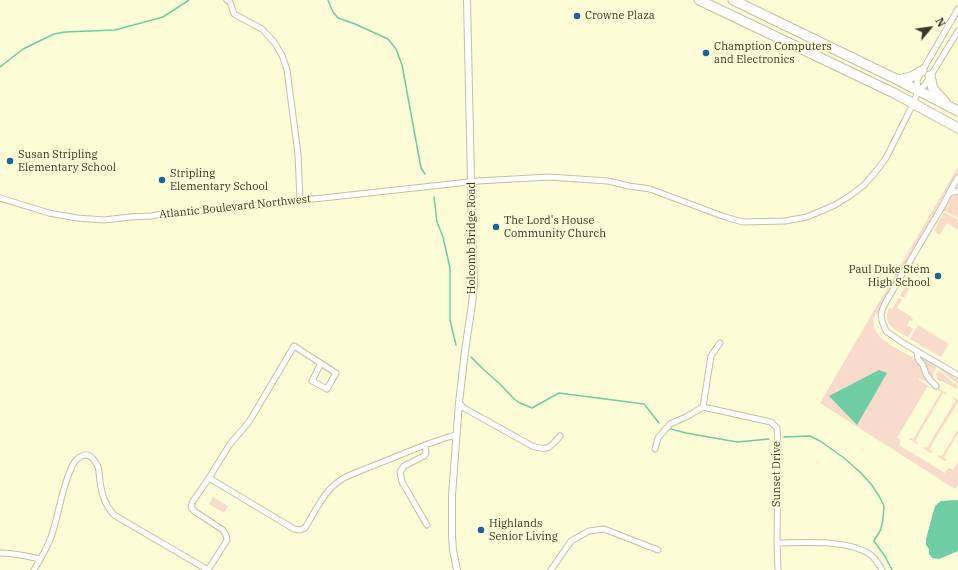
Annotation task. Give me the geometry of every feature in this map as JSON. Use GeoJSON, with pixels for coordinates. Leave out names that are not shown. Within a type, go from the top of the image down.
{"type":"FeatureCollection","features":[{"type":"Feature","properties":{"kind":"highway"},"geometry":{"type":"LineString","coordinates":[[699,0],[894,93],[958,128]]}},
{"type":"Feature","properties":{"kind":"highway"},"geometry":{"type":"LineString","coordinates":[[733,0],[898,80],[958,111]]}},
{"type":"Feature","properties":{"kind":"highway"},"geometry":{"type":"LineString","coordinates":[[898,80],[922,71]]}},
{"type":"Feature","properties":{"kind":"highway"},"geometry":{"type":"LineString","coordinates":[[930,76],[933,89],[948,106]]}},
{"type":"Feature","properties":{"kind":"street"},"geometry":{"type":"LineString","coordinates":[[227,0],[230,2],[234,14],[262,29],[274,42],[282,55],[287,70],[298,154],[300,200]]}},
{"type":"Feature","properties":{"kind":"street","name":"Holcomb Bridge Road"},"geometry":{"type":"LineString","coordinates":[[457,570],[453,550],[452,495],[459,403],[474,282],[468,0]]}},
{"type":"Feature","properties":{"kind":"street"},"geometry":{"type":"LineString","coordinates":[[918,90],[917,80],[958,9]]}},
{"type":"Feature","properties":{"kind":"street"},"geometry":{"type":"LineString","coordinates":[[918,90],[924,85],[958,31]]}},
{"type":"Feature","properties":{"kind":"street","name":"Atlantic Boulevard Northwest"},"geometry":{"type":"LineString","coordinates":[[0,198],[48,213],[77,218],[104,220],[272,204],[471,182],[514,178],[549,177],[608,181],[650,190],[743,222],[785,221],[807,217],[835,205],[864,185],[886,158],[913,104],[918,90]]}},
{"type":"Feature","properties":{"kind":"street"},"geometry":{"type":"LineString","coordinates":[[958,178],[887,300],[881,314],[886,331],[903,343],[958,375]]}},
{"type":"Feature","properties":{"kind":"street"},"geometry":{"type":"LineString","coordinates":[[949,193],[958,191]]}},
{"type":"Feature","properties":{"kind":"street"},"geometry":{"type":"LineString","coordinates":[[655,449],[658,438],[670,424],[703,407],[711,356],[720,343]]}},
{"type":"Feature","properties":{"kind":"street"},"geometry":{"type":"LineString","coordinates":[[34,570],[51,536],[71,468],[77,460],[85,454],[92,457],[98,467],[104,500],[107,507],[114,515],[208,570],[227,540],[226,534],[223,530],[194,511],[191,507],[193,501],[230,444],[249,422],[294,346],[321,363],[336,373],[327,389],[312,381],[321,363]]}},
{"type":"Feature","properties":{"kind":"street"},"geometry":{"type":"LineString","coordinates":[[917,351],[918,359],[923,365],[926,374],[936,386]]}},
{"type":"Feature","properties":{"kind":"street"},"geometry":{"type":"LineString","coordinates":[[459,403],[464,408],[532,446],[541,449],[550,447],[560,436]]}},
{"type":"Feature","properties":{"kind":"street","name":"Sunset Drive"},"geometry":{"type":"LineString","coordinates":[[703,407],[771,422],[777,428],[778,570]]}},
{"type":"Feature","properties":{"kind":"street"},"geometry":{"type":"LineString","coordinates":[[209,478],[294,529],[300,530],[305,528],[331,488],[341,480],[425,445],[457,435]]}},
{"type":"Feature","properties":{"kind":"street"},"geometry":{"type":"LineString","coordinates":[[425,445],[426,453],[424,456],[404,466],[400,472],[402,482],[427,525]]}},
{"type":"Feature","properties":{"kind":"street"},"geometry":{"type":"LineString","coordinates":[[551,570],[571,541],[589,531],[604,529],[658,550]]}},
{"type":"Feature","properties":{"kind":"street"},"geometry":{"type":"LineString","coordinates":[[777,543],[844,545],[860,549],[871,556],[882,570]]}},
{"type":"Feature","properties":{"kind":"street"},"geometry":{"type":"LineString","coordinates":[[0,553],[12,553],[40,559]]}},
{"type":"Feature","properties":{"kind":"shaded area"},"geometry":{"type":"Polygon","coordinates":[[[958,167],[958,174],[954,178],[873,320],[875,330],[880,337],[918,362],[930,384],[919,378],[919,380],[931,388],[927,387],[897,438],[901,441],[899,445],[945,473],[948,468],[953,470],[958,461],[958,485],[955,489],[820,403],[958,167]]]}},
{"type":"Feature","properties":{"kind":"shaded area"},"geometry":{"type":"Polygon","coordinates":[[[958,194],[958,218],[943,210],[952,196],[958,194]]]}},
{"type":"Feature","properties":{"kind":"shaded area"},"geometry":{"type":"Polygon","coordinates":[[[944,212],[958,220],[958,230],[947,223],[940,235],[934,231],[944,212]]]}},
{"type":"Feature","properties":{"kind":"shaded area"},"geometry":{"type":"Polygon","coordinates":[[[910,279],[913,281],[904,298],[900,296],[910,279]]]}},
{"type":"Feature","properties":{"kind":"shaded area"},"geometry":{"type":"Polygon","coordinates":[[[899,298],[902,299],[897,308],[913,319],[912,321],[910,320],[907,325],[913,329],[908,337],[894,329],[887,319],[889,308],[892,309],[899,298]]]}},
{"type":"Feature","properties":{"kind":"shaded area"},"geometry":{"type":"Polygon","coordinates":[[[918,325],[949,344],[941,357],[910,339],[918,325]]]}},
{"type":"Feature","properties":{"kind":"shaded area"},"geometry":{"type":"Polygon","coordinates":[[[922,357],[937,366],[933,374],[934,380],[929,375],[921,359],[922,357]]]}},
{"type":"Feature","properties":{"kind":"shaded area"},"geometry":{"type":"Polygon","coordinates":[[[940,368],[958,378],[958,384],[939,369],[940,368]]]}},
{"type":"Feature","properties":{"kind":"shaded area"},"geometry":{"type":"Polygon","coordinates":[[[879,370],[887,373],[857,425],[829,396],[879,370]]]}},
{"type":"Feature","properties":{"kind":"shaded area"},"geometry":{"type":"Polygon","coordinates":[[[939,370],[958,387],[958,389],[938,381],[936,374],[939,370]]]}},
{"type":"Feature","properties":{"kind":"shaded area"},"geometry":{"type":"Polygon","coordinates":[[[938,388],[947,395],[943,393],[915,441],[918,443],[917,444],[909,438],[913,439],[941,392],[938,388]]]}},
{"type":"Feature","properties":{"kind":"shaded area"},"geometry":{"type":"Polygon","coordinates":[[[953,397],[958,400],[958,402],[929,449],[933,452],[930,453],[923,447],[927,448],[955,401],[952,398],[953,397]]]}},
{"type":"Feature","properties":{"kind":"shaded area"},"geometry":{"type":"Polygon","coordinates":[[[958,429],[958,433],[944,457],[947,460],[945,461],[937,455],[942,456],[958,429]]]}},
{"type":"Feature","properties":{"kind":"shaded area"},"geometry":{"type":"Polygon","coordinates":[[[213,497],[228,506],[224,513],[209,504],[213,497]]]}},
{"type":"Feature","properties":{"kind":"shaded area"},"geometry":{"type":"Polygon","coordinates":[[[958,500],[958,551],[939,559],[932,558],[926,545],[926,539],[935,506],[941,501],[958,500]]]}},
{"type":"Feature","properties":{"kind":"waterway"},"geometry":{"type":"LineString","coordinates":[[0,67],[23,49],[54,34],[65,32],[115,30],[163,17],[189,0]]}},
{"type":"Feature","properties":{"kind":"waterway"},"geometry":{"type":"LineString","coordinates":[[328,0],[333,12],[338,18],[388,39],[396,49],[402,65],[421,168],[425,174]]}},
{"type":"Feature","properties":{"kind":"waterway"},"geometry":{"type":"LineString","coordinates":[[434,197],[437,222],[443,237],[450,268],[450,320],[456,345]]}},
{"type":"Feature","properties":{"kind":"waterway"},"geometry":{"type":"LineString","coordinates":[[471,357],[514,399],[532,408],[559,393],[644,404],[659,423]]}},
{"type":"Feature","properties":{"kind":"waterway"},"geometry":{"type":"LineString","coordinates":[[671,429],[737,442],[769,439]]}},
{"type":"Feature","properties":{"kind":"waterway"},"geometry":{"type":"LineString","coordinates":[[784,437],[810,436],[820,441],[844,458],[871,484],[884,506],[881,529],[874,541],[886,558],[892,570]]}},
{"type":"Feature","properties":{"kind":"place","name":"Crowne Plaza"},"geometry":{"type":"Point","coordinates":[577,16]}},
{"type":"Feature","properties":{"kind":"place","name":"Chamption Computers and Electronics"},"geometry":{"type":"Point","coordinates":[706,53]}},
{"type":"Feature","properties":{"kind":"place","name":"Susan Stripling Elementary School"},"geometry":{"type":"Point","coordinates":[10,161]}},
{"type":"Feature","properties":{"kind":"place","name":"Stripling Elementary School"},"geometry":{"type":"Point","coordinates":[162,180]}},
{"type":"Feature","properties":{"kind":"place","name":"The Lord's House Community Church"},"geometry":{"type":"Point","coordinates":[496,227]}},
{"type":"Feature","properties":{"kind":"place","name":"Paul Duke Stem High School"},"geometry":{"type":"Point","coordinates":[938,276]}},
{"type":"Feature","properties":{"kind":"place","name":"Highlands Senior Living"},"geometry":{"type":"Point","coordinates":[481,530]}}]}
